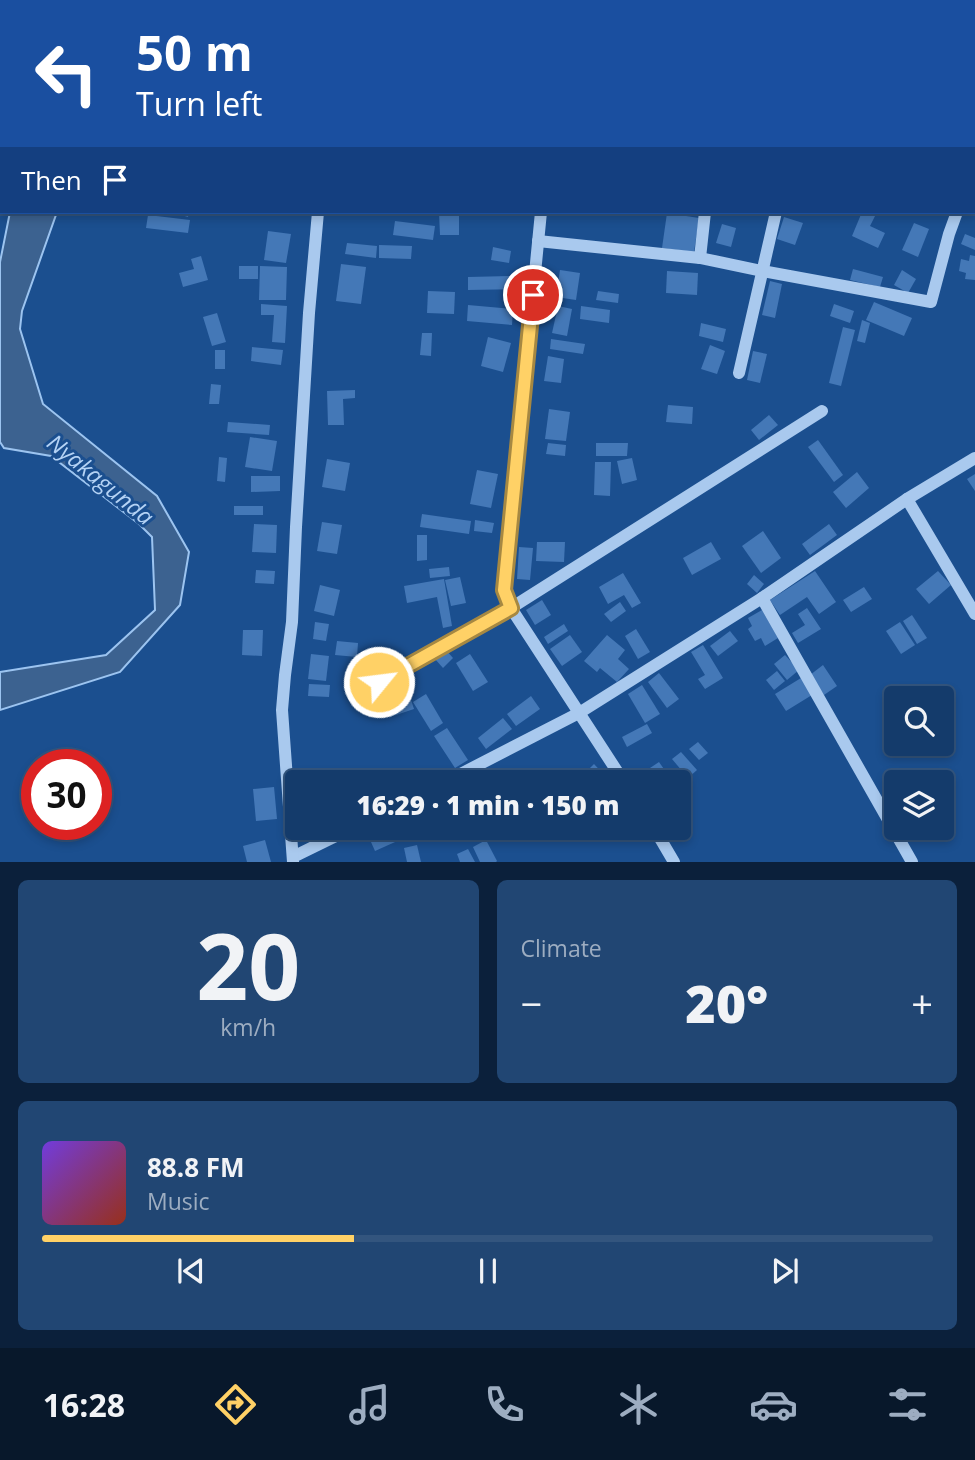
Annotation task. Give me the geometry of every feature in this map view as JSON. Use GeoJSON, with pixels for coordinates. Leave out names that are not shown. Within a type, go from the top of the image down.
{"type":"FeatureCollection","features":[{"type":"Feature","properties":{"kind":"street"},"geometry":{"type":"LineString","coordinates":[[317,214],[292,622],[282,710],[293,859],[329,840]]}},
{"type":"Feature","properties":{"kind":"street"},"geometry":{"type":"LineString","coordinates":[[541,214],[504,590],[511,608],[616,770]]}},
{"type":"Feature","properties":{"kind":"street"},"geometry":{"type":"LineString","coordinates":[[700,258],[705,214]]}},
{"type":"Feature","properties":{"kind":"street"},"geometry":{"type":"LineString","coordinates":[[739,373],[776,214]]}},
{"type":"Feature","properties":{"kind":"street"},"geometry":{"type":"LineString","coordinates":[[538,241],[700,258],[931,302],[956,214]]}},
{"type":"Feature","properties":{"kind":"street"},"geometry":{"type":"LineString","coordinates":[[379,682],[511,608],[822,411]]}},
{"type":"Feature","properties":{"kind":"street"},"geometry":{"type":"LineString","coordinates":[[468,770],[579,713],[762,598],[907,499],[975,458]]}},
{"type":"Feature","properties":{"kind":"street"},"geometry":{"type":"LineString","coordinates":[[907,499],[975,614]]}},
{"type":"Feature","properties":{"kind":"street"},"geometry":{"type":"LineString","coordinates":[[762,598],[912,862]]}},
{"type":"Feature","properties":{"kind":"street"},"geometry":{"type":"LineString","coordinates":[[661,840],[674,862]]}},
{"type":"Feature","properties":{"kind":"water","name":"Nyakagunda"},"geometry":{"type":"Polygon","coordinates":[[[10,214],[56,214],[22,311],[20,329],[43,404],[157,496],[189,552],[180,605],[120,672],[0,710],[0,672],[106,655],[155,610],[152,537],[51,456],[4,448],[0,442],[0,262],[10,214]]]}},
{"type":"Feature","properties":{"kind":"building"},"geometry":{"type":"Polygon","coordinates":[[[439,214],[459,214],[459,235],[440,235],[439,214]]]}},
{"type":"Feature","properties":{"kind":"building"},"geometry":{"type":"Polygon","coordinates":[[[667,214],[699,218],[694,252],[662,248],[667,214]]]}},
{"type":"Feature","properties":{"kind":"building"},"geometry":{"type":"Polygon","coordinates":[[[861,214],[876,214],[870,226],[885,233],[878,248],[852,236],[861,214]]]}},
{"type":"Feature","properties":{"kind":"building"},"geometry":{"type":"Polygon","coordinates":[[[148,215],[190,220],[188,233],[146,228],[148,215]]]}},
{"type":"Feature","properties":{"kind":"building"},"geometry":{"type":"Polygon","coordinates":[[[784,217],[803,223],[795,245],[777,239],[784,217]]]}},
{"type":"Feature","properties":{"kind":"building"},"geometry":{"type":"Polygon","coordinates":[[[395,221],[435,226],[433,240],[393,235],[395,221]]]}},
{"type":"Feature","properties":{"kind":"building"},"geometry":{"type":"Polygon","coordinates":[[[914,223],[929,229],[918,257],[902,250],[914,223]]]}},
{"type":"Feature","properties":{"kind":"building"},"geometry":{"type":"Polygon","coordinates":[[[722,224],[736,228],[731,247],[716,243],[722,224]]]}},
{"type":"Feature","properties":{"kind":"building"},"geometry":{"type":"Polygon","coordinates":[[[268,231],[291,234],[286,263],[264,260],[268,231]]]}},
{"type":"Feature","properties":{"kind":"building"},"geometry":{"type":"Polygon","coordinates":[[[965,234],[975,238],[975,250],[961,244],[965,234]]]}},
{"type":"Feature","properties":{"kind":"building"},"geometry":{"type":"Polygon","coordinates":[[[347,243],[377,246],[376,258],[345,254],[347,243]]]}},
{"type":"Feature","properties":{"kind":"building"},"geometry":{"type":"Polygon","coordinates":[[[379,245],[412,246],[411,259],[379,258],[379,245]]]}},
{"type":"Feature","properties":{"kind":"building"},"geometry":{"type":"Polygon","coordinates":[[[493,247],[511,251],[509,263],[491,260],[493,247]]]}},
{"type":"Feature","properties":{"kind":"building"},"geometry":{"type":"Polygon","coordinates":[[[970,255],[975,256],[975,280],[965,279],[966,273],[959,271],[961,259],[969,261],[970,255]]]}},
{"type":"Feature","properties":{"kind":"building"},"geometry":{"type":"Polygon","coordinates":[[[201,256],[208,280],[183,287],[179,273],[194,269],[191,259],[201,256]]]}},
{"type":"Feature","properties":{"kind":"building"},"geometry":{"type":"Polygon","coordinates":[[[341,264],[366,267],[361,304],[336,301],[341,264]]]}},
{"type":"Feature","properties":{"kind":"building"},"geometry":{"type":"Polygon","coordinates":[[[239,266],[258,266],[258,279],[239,279],[239,266]]]}},
{"type":"Feature","properties":{"kind":"building"},"geometry":{"type":"Polygon","coordinates":[[[260,266],[287,267],[286,300],[259,300],[260,266]]]}},
{"type":"Feature","properties":{"kind":"building"},"geometry":{"type":"Polygon","coordinates":[[[853,269],[883,277],[880,287],[850,280],[853,269]]]}},
{"type":"Feature","properties":{"kind":"building"},"geometry":{"type":"Polygon","coordinates":[[[560,270],[580,273],[576,300],[556,297],[560,270]]]}},
{"type":"Feature","properties":{"kind":"building"},"geometry":{"type":"Polygon","coordinates":[[[902,270],[916,279],[908,293],[894,285],[902,270]]]}},
{"type":"Feature","properties":{"kind":"building"},"geometry":{"type":"Polygon","coordinates":[[[667,271],[698,273],[697,295],[666,293],[667,271]]]}},
{"type":"Feature","properties":{"kind":"building"},"geometry":{"type":"Polygon","coordinates":[[[515,276],[516,289],[468,290],[468,277],[515,276]]]}},
{"type":"Feature","properties":{"kind":"building"},"geometry":{"type":"Polygon","coordinates":[[[770,281],[782,284],[775,318],[762,315],[770,281]]]}},
{"type":"Feature","properties":{"kind":"building"},"geometry":{"type":"Polygon","coordinates":[[[428,291],[455,292],[454,314],[427,313],[428,291]]]}},
{"type":"Feature","properties":{"kind":"building"},"geometry":{"type":"Polygon","coordinates":[[[598,291],[619,294],[618,303],[596,300],[598,291]]]}},
{"type":"Feature","properties":{"kind":"building"},"geometry":{"type":"Polygon","coordinates":[[[874,302],[912,318],[904,336],[866,320],[874,302]]]}},
{"type":"Feature","properties":{"kind":"building"},"geometry":{"type":"Polygon","coordinates":[[[261,304],[287,306],[285,343],[272,342],[274,315],[261,315],[261,304]]]}},
{"type":"Feature","properties":{"kind":"building"},"geometry":{"type":"Polygon","coordinates":[[[834,304],[854,311],[850,323],[830,316],[834,304]]]}},
{"type":"Feature","properties":{"kind":"building"},"geometry":{"type":"Polygon","coordinates":[[[468,305],[513,309],[512,325],[467,321],[468,305]]]}},
{"type":"Feature","properties":{"kind":"building"},"geometry":{"type":"Polygon","coordinates":[[[558,306],[572,309],[567,336],[552,333],[558,306]]]}},
{"type":"Feature","properties":{"kind":"building"},"geometry":{"type":"Polygon","coordinates":[[[581,306],[610,310],[609,323],[580,319],[581,306]]]}},
{"type":"Feature","properties":{"kind":"building"},"geometry":{"type":"Polygon","coordinates":[[[217,313],[226,342],[212,346],[203,317],[217,313]]]}},
{"type":"Feature","properties":{"kind":"building"},"geometry":{"type":"Polygon","coordinates":[[[862,320],[870,323],[865,343],[857,341],[862,320]]]}},
{"type":"Feature","properties":{"kind":"building"},"geometry":{"type":"Polygon","coordinates":[[[701,323],[726,329],[723,342],[699,336],[701,323]]]}},
{"type":"Feature","properties":{"kind":"building"},"geometry":{"type":"Polygon","coordinates":[[[843,327],[855,330],[841,386],[829,383],[843,327]]]}},
{"type":"Feature","properties":{"kind":"building"},"geometry":{"type":"Polygon","coordinates":[[[422,333],[432,333],[431,356],[420,355],[422,333]]]}},
{"type":"Feature","properties":{"kind":"building"},"geometry":{"type":"Polygon","coordinates":[[[488,337],[511,343],[503,372],[481,366],[488,337]]]}},
{"type":"Feature","properties":{"kind":"building"},"geometry":{"type":"Polygon","coordinates":[[[551,339],[585,344],[583,354],[550,349],[551,339]]]}},
{"type":"Feature","properties":{"kind":"building"},"geometry":{"type":"Polygon","coordinates":[[[710,345],[725,351],[717,374],[701,369],[710,345]]]}},
{"type":"Feature","properties":{"kind":"building"},"geometry":{"type":"Polygon","coordinates":[[[252,347],[283,350],[281,365],[251,361],[252,347]]]}},
{"type":"Feature","properties":{"kind":"building"},"geometry":{"type":"Polygon","coordinates":[[[215,350],[225,350],[225,369],[215,369],[215,350]]]}},
{"type":"Feature","properties":{"kind":"building"},"geometry":{"type":"Polygon","coordinates":[[[753,351],[767,354],[760,383],[747,380],[753,351]]]}},
{"type":"Feature","properties":{"kind":"building"},"geometry":{"type":"Polygon","coordinates":[[[548,356],[564,359],[561,383],[544,381],[548,356]]]}},
{"type":"Feature","properties":{"kind":"building"},"geometry":{"type":"Polygon","coordinates":[[[211,384],[221,385],[219,404],[209,404],[211,384]]]}},
{"type":"Feature","properties":{"kind":"building"},"geometry":{"type":"Polygon","coordinates":[[[355,390],[355,398],[343,399],[344,425],[328,425],[327,391],[355,390]]]}},
{"type":"Feature","properties":{"kind":"building"},"geometry":{"type":"Polygon","coordinates":[[[668,405],[693,407],[692,424],[666,422],[668,405]]]}},
{"type":"Feature","properties":{"kind":"building"},"geometry":{"type":"Polygon","coordinates":[[[549,409],[570,412],[566,441],[545,439],[549,409]]]}},
{"type":"Feature","properties":{"kind":"building"},"geometry":{"type":"Polygon","coordinates":[[[769,415],[778,425],[759,440],[751,430],[769,415]]]}},
{"type":"Feature","properties":{"kind":"building"},"geometry":{"type":"Polygon","coordinates":[[[228,422],[270,425],[269,435],[227,432],[228,422]]]}},
{"type":"Feature","properties":{"kind":"building"},"geometry":{"type":"Polygon","coordinates":[[[250,437],[277,441],[272,471],[245,467],[250,437]]]}},
{"type":"Feature","properties":{"kind":"building"},"geometry":{"type":"Polygon","coordinates":[[[818,440],[843,475],[834,482],[808,447],[818,440]]]}},
{"type":"Feature","properties":{"kind":"building"},"geometry":{"type":"Polygon","coordinates":[[[548,443],[566,445],[565,456],[546,454],[548,443]]]}},
{"type":"Feature","properties":{"kind":"building"},"geometry":{"type":"Polygon","coordinates":[[[596,443],[628,443],[627,456],[596,456],[596,443]]]}},
{"type":"Feature","properties":{"kind":"building"},"geometry":{"type":"Polygon","coordinates":[[[219,457],[227,458],[225,482],[217,481],[219,457]]]}},
{"type":"Feature","properties":{"kind":"building"},"geometry":{"type":"Polygon","coordinates":[[[632,458],[637,480],[622,484],[617,461],[632,458]]]}},
{"type":"Feature","properties":{"kind":"building"},"geometry":{"type":"Polygon","coordinates":[[[327,459],[350,463],[345,491],[322,487],[327,459]]]}},
{"type":"Feature","properties":{"kind":"building"},"geometry":{"type":"Polygon","coordinates":[[[595,462],[611,462],[610,496],[594,495],[595,462]]]}},
{"type":"Feature","properties":{"kind":"building"},"geometry":{"type":"Polygon","coordinates":[[[477,470],[498,474],[491,508],[470,504],[477,470]]]}},
{"type":"Feature","properties":{"kind":"building"},"geometry":{"type":"Polygon","coordinates":[[[857,472],[869,488],[846,508],[833,492],[857,472]]]}},
{"type":"Feature","properties":{"kind":"building"},"geometry":{"type":"Polygon","coordinates":[[[975,474],[975,491],[967,479],[975,474]]]}},
{"type":"Feature","properties":{"kind":"building"},"geometry":{"type":"Polygon","coordinates":[[[251,476],[280,476],[280,491],[251,492],[251,476]]]}},
{"type":"Feature","properties":{"kind":"building"},"geometry":{"type":"Polygon","coordinates":[[[234,506],[263,506],[263,515],[234,515],[234,506]]]}},
{"type":"Feature","properties":{"kind":"building"},"geometry":{"type":"Polygon","coordinates":[[[422,514],[471,521],[469,534],[420,527],[422,514]]]}},
{"type":"Feature","properties":{"kind":"building"},"geometry":{"type":"Polygon","coordinates":[[[475,520],[494,523],[492,533],[474,531],[475,520]]]}},
{"type":"Feature","properties":{"kind":"building"},"geometry":{"type":"Polygon","coordinates":[[[322,522],[342,525],[337,554],[317,551],[322,522]]]}},
{"type":"Feature","properties":{"kind":"building"},"geometry":{"type":"Polygon","coordinates":[[[254,524],[277,525],[276,553],[252,552],[254,524]]]}},
{"type":"Feature","properties":{"kind":"building"},"geometry":{"type":"Polygon","coordinates":[[[829,524],[837,535],[810,555],[802,544],[829,524]]]}},
{"type":"Feature","properties":{"kind":"building"},"geometry":{"type":"Polygon","coordinates":[[[763,531],[781,558],[761,573],[742,546],[763,531]]]}},
{"type":"Feature","properties":{"kind":"building"},"geometry":{"type":"Polygon","coordinates":[[[417,535],[427,535],[427,560],[417,561],[417,535]]]}},
{"type":"Feature","properties":{"kind":"building"},"geometry":{"type":"Polygon","coordinates":[[[537,542],[565,542],[564,562],[536,561],[537,542]]]}},
{"type":"Feature","properties":{"kind":"building"},"geometry":{"type":"Polygon","coordinates":[[[711,542],[721,559],[692,575],[683,558],[711,542]]]}},
{"type":"Feature","properties":{"kind":"building"},"geometry":{"type":"Polygon","coordinates":[[[519,547],[533,548],[530,580],[517,579],[519,547]]]}},
{"type":"Feature","properties":{"kind":"building"},"geometry":{"type":"Polygon","coordinates":[[[449,567],[450,576],[430,578],[429,569],[449,567]]]}},
{"type":"Feature","properties":{"kind":"building"},"geometry":{"type":"Polygon","coordinates":[[[256,570],[275,571],[274,584],[255,583],[256,570]]]}},
{"type":"Feature","properties":{"kind":"building"},"geometry":{"type":"Polygon","coordinates":[[[815,571],[836,602],[819,614],[807,597],[780,615],[770,600],[815,571]]]}},
{"type":"Feature","properties":{"kind":"building"},"geometry":{"type":"Polygon","coordinates":[[[938,571],[951,585],[929,604],[916,589],[938,571]]]}},
{"type":"Feature","properties":{"kind":"building"},"geometry":{"type":"Polygon","coordinates":[[[623,573],[641,603],[632,608],[624,595],[608,604],[599,587],[623,573]]]}},
{"type":"Feature","properties":{"kind":"building"},"geometry":{"type":"Polygon","coordinates":[[[754,575],[764,584],[757,593],[747,584],[754,575]]]}},
{"type":"Feature","properties":{"kind":"building"},"geometry":{"type":"Polygon","coordinates":[[[460,577],[466,603],[451,606],[445,580],[460,577]]]}},
{"type":"Feature","properties":{"kind":"building"},"geometry":{"type":"Polygon","coordinates":[[[444,579],[452,626],[443,628],[437,597],[407,603],[404,586],[444,579]]]}},
{"type":"Feature","properties":{"kind":"building"},"geometry":{"type":"Polygon","coordinates":[[[320,585],[340,590],[334,616],[314,611],[320,585]]]}},
{"type":"Feature","properties":{"kind":"building"},"geometry":{"type":"Polygon","coordinates":[[[864,587],[872,599],[851,612],[843,600],[864,587]]]}},
{"type":"Feature","properties":{"kind":"building"},"geometry":{"type":"Polygon","coordinates":[[[542,600],[551,615],[535,625],[526,610],[542,600]]]}},
{"type":"Feature","properties":{"kind":"building"},"geometry":{"type":"Polygon","coordinates":[[[620,602],[626,611],[611,622],[604,614],[620,602]]]}},
{"type":"Feature","properties":{"kind":"building"},"geometry":{"type":"Polygon","coordinates":[[[807,608],[821,629],[798,643],[792,633],[805,625],[798,614],[807,608]]]}},
{"type":"Feature","properties":{"kind":"building"},"geometry":{"type":"Polygon","coordinates":[[[762,610],[778,638],[765,646],[761,638],[755,641],[748,629],[752,626],[748,618],[762,610]]]}},
{"type":"Feature","properties":{"kind":"building"},"geometry":{"type":"Polygon","coordinates":[[[912,615],[927,638],[917,644],[903,621],[912,615]]]}},
{"type":"Feature","properties":{"kind":"building"},"geometry":{"type":"Polygon","coordinates":[[[315,622],[329,624],[326,641],[313,639],[315,622]]]}},
{"type":"Feature","properties":{"kind":"building"},"geometry":{"type":"Polygon","coordinates":[[[900,622],[915,645],[901,654],[886,631],[900,622]]]}},
{"type":"Feature","properties":{"kind":"building"},"geometry":{"type":"Polygon","coordinates":[[[564,624],[568,631],[548,644],[544,637],[564,624]]]}},
{"type":"Feature","properties":{"kind":"building"},"geometry":{"type":"Polygon","coordinates":[[[636,629],[650,652],[638,659],[625,636],[636,629]]]}},
{"type":"Feature","properties":{"kind":"building"},"geometry":{"type":"Polygon","coordinates":[[[243,630],[263,630],[262,656],[242,655],[243,630]]]}},
{"type":"Feature","properties":{"kind":"building"},"geometry":{"type":"Polygon","coordinates":[[[730,631],[738,641],[718,656],[710,646],[730,631]]]}},
{"type":"Feature","properties":{"kind":"building"},"geometry":{"type":"Polygon","coordinates":[[[570,635],[582,652],[562,666],[550,649],[570,635]]]}},
{"type":"Feature","properties":{"kind":"building"},"geometry":{"type":"Polygon","coordinates":[[[607,635],[625,650],[618,659],[629,669],[617,682],[600,668],[597,672],[584,661],[607,635]]]}},
{"type":"Feature","properties":{"kind":"building"},"geometry":{"type":"Polygon","coordinates":[[[337,641],[358,643],[357,657],[335,655],[337,641]]]}},
{"type":"Feature","properties":{"kind":"building"},"geometry":{"type":"Polygon","coordinates":[[[703,645],[723,678],[705,689],[698,679],[705,675],[691,652],[703,645]]]}},
{"type":"Feature","properties":{"kind":"building"},"geometry":{"type":"Polygon","coordinates":[[[446,650],[453,658],[443,668],[435,659],[446,650]]]}},
{"type":"Feature","properties":{"kind":"building"},"geometry":{"type":"Polygon","coordinates":[[[311,654],[329,656],[326,681],[308,679],[311,654]]]}},
{"type":"Feature","properties":{"kind":"building"},"geometry":{"type":"Polygon","coordinates":[[[470,654],[488,682],[473,691],[456,663],[470,654]]]}},
{"type":"Feature","properties":{"kind":"building"},"geometry":{"type":"Polygon","coordinates":[[[785,655],[799,670],[787,680],[774,664],[785,655]]]}},
{"type":"Feature","properties":{"kind":"building"},"geometry":{"type":"Polygon","coordinates":[[[823,665],[837,686],[824,695],[810,675],[823,665]]]}},
{"type":"Feature","properties":{"kind":"building"},"geometry":{"type":"Polygon","coordinates":[[[777,671],[785,681],[774,690],[766,680],[777,671]]]}},
{"type":"Feature","properties":{"kind":"building"},"geometry":{"type":"Polygon","coordinates":[[[659,673],[679,699],[667,708],[648,682],[659,673]]]}},
{"type":"Feature","properties":{"kind":"building"},"geometry":{"type":"Polygon","coordinates":[[[801,678],[812,695],[786,711],[775,694],[801,678]]]}},
{"type":"Feature","properties":{"kind":"building"},"geometry":{"type":"Polygon","coordinates":[[[309,684],[330,685],[329,697],[308,696],[309,684]]]}},
{"type":"Feature","properties":{"kind":"building"},"geometry":{"type":"Polygon","coordinates":[[[642,685],[660,714],[645,723],[628,694],[642,685]]]}},
{"type":"Feature","properties":{"kind":"building"},"geometry":{"type":"Polygon","coordinates":[[[426,694],[443,723],[431,731],[413,702],[426,694]]]}},
{"type":"Feature","properties":{"kind":"building"},"geometry":{"type":"Polygon","coordinates":[[[531,696],[540,709],[516,726],[507,714],[531,696]]]}},
{"type":"Feature","properties":{"kind":"building"},"geometry":{"type":"Polygon","coordinates":[[[411,700],[414,709],[390,717],[387,708],[411,700]]]}},
{"type":"Feature","properties":{"kind":"building"},"geometry":{"type":"Polygon","coordinates":[[[503,718],[512,729],[486,749],[478,738],[503,718]]]}},
{"type":"Feature","properties":{"kind":"building"},"geometry":{"type":"Polygon","coordinates":[[[647,724],[652,733],[627,747],[622,737],[647,724]]]}},
{"type":"Feature","properties":{"kind":"building"},"geometry":{"type":"Polygon","coordinates":[[[447,728],[468,760],[455,768],[434,736],[447,728]]]}},
{"type":"Feature","properties":{"kind":"building"},"geometry":{"type":"Polygon","coordinates":[[[698,742],[708,753],[699,760],[689,749],[698,742]]]}},
{"type":"Feature","properties":{"kind":"building"},"geometry":{"type":"Polygon","coordinates":[[[681,752],[697,770],[691,775],[691,770],[681,770],[672,759],[681,752]]]}},
{"type":"Feature","properties":{"kind":"building"},"geometry":{"type":"Polygon","coordinates":[[[659,762],[665,770],[647,770],[659,762]]]}},
{"type":"Feature","properties":{"kind":"building"},"geometry":{"type":"Polygon","coordinates":[[[594,764],[600,770],[588,770],[594,764]]]}},
{"type":"Feature","properties":{"kind":"building"},"geometry":{"type":"Polygon","coordinates":[[[274,787],[277,819],[256,821],[253,789],[274,787]]]}},
{"type":"Feature","properties":{"kind":"building"},"geometry":{"type":"Polygon","coordinates":[[[265,840],[271,862],[247,862],[243,846],[265,840]]]}},
{"type":"Feature","properties":{"kind":"building"},"geometry":{"type":"Polygon","coordinates":[[[370,840],[400,840],[375,851],[370,840]]]}},
{"type":"Feature","properties":{"kind":"building"},"geometry":{"type":"Polygon","coordinates":[[[486,840],[497,861],[480,862],[473,847],[486,840]]]}},
{"type":"Feature","properties":{"kind":"building"},"geometry":{"type":"Polygon","coordinates":[[[417,845],[421,862],[407,862],[404,848],[417,845]]]}},
{"type":"Feature","properties":{"kind":"building"},"geometry":{"type":"Polygon","coordinates":[[[468,849],[475,862],[460,862],[457,854],[468,849]]]}},
{"type":"Feature","properties":{"kind":"route"},"geometry":{"type":"LineString","coordinates":[[379,682],[511,608],[504,590],[533,295]]}}]}
